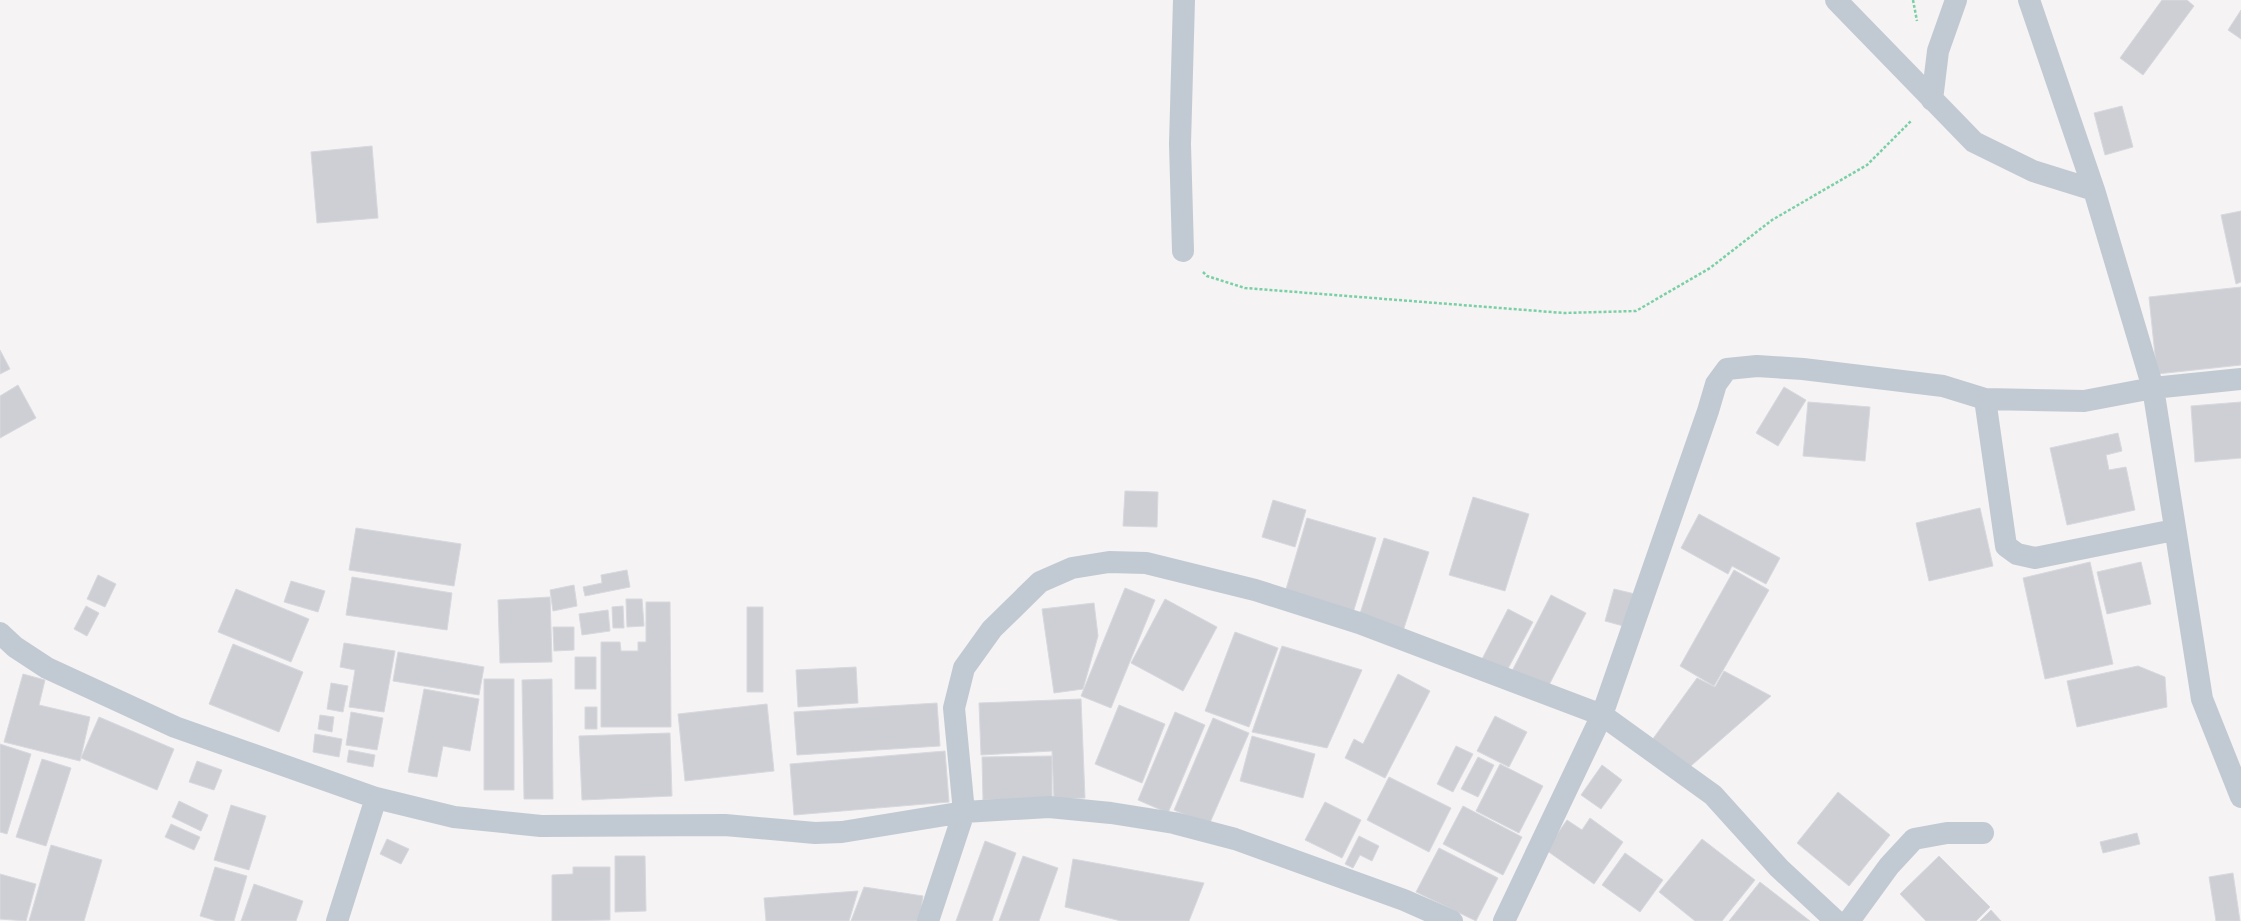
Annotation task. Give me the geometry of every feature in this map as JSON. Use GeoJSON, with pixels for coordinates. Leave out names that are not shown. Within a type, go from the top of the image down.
{"type":"FeatureCollection","features":[{"type":"Feature","properties":{"kind":"street"},"geometry":{"type":"LineString","coordinates":[[1183,251],[1180,144],[1184,0]]}},
{"type":"Feature","properties":{"kind":"street"},"geometry":{"type":"LineString","coordinates":[[1836,0],[1974,142],[2033,171],[2094,190]]}},
{"type":"Feature","properties":{"kind":"street"},"geometry":{"type":"LineString","coordinates":[[1932,100],[1938,51],[1956,0]]}},
{"type":"Feature","properties":{"kind":"street"},"geometry":{"type":"LineString","coordinates":[[2029,0],[2094,190],[2153,388],[2174,530],[2202,699],[2241,797]]}},
{"type":"Feature","properties":{"kind":"street"},"geometry":{"type":"LineString","coordinates":[[1504,921],[1602,715],[1708,411],[1716,384],[1727,369],[1740,366],[1757,366],[1811,370],[1943,386],[1985,399],[2084,402],[2153,388],[2241,379]]}},
{"type":"Feature","properties":{"kind":"street"},"geometry":{"type":"LineString","coordinates":[[1985,399],[2006,546],[2016,554],[2035,558],[2174,530]]}},
{"type":"Feature","properties":{"kind":"street"},"geometry":{"type":"LineString","coordinates":[[928,921],[964,812],[954,708],[964,668],[992,629],[1040,582],[1072,568],[1109,562],[1146,563],[1255,590],[1359,623],[1602,715],[1713,795],[1779,868],[1836,921]]}},
{"type":"Feature","properties":{"kind":"street"},"geometry":{"type":"LineString","coordinates":[[0,633],[15,647],[47,668],[175,728],[376,798],[454,817],[541,826],[725,824],[815,833],[842,832],[964,812],[1049,807],[1111,813],[1174,823],[1236,839],[1404,900],[1452,921]]}},
{"type":"Feature","properties":{"kind":"street"},"geometry":{"type":"LineString","coordinates":[[337,921],[376,798]]}},
{"type":"Feature","properties":{"kind":"street"},"geometry":{"type":"LineString","coordinates":[[1849,921],[1889,866],[1914,839],[1947,833],[1983,833]]}},
{"type":"Feature","properties":{"kind":"path"},"geometry":{"type":"LineString","coordinates":[[1913,0],[1917,23]]}},
{"type":"Feature","properties":{"kind":"path"},"geometry":{"type":"LineString","coordinates":[[1183,251],[1206,276],[1244,288],[1564,313],[1636,311],[1710,268],[1772,220],[1867,165],[1932,100]]}},
{"type":"Feature","properties":{"kind":"building"},"geometry":{"type":"Polygon","coordinates":[[[2162,0],[2187,0],[2194,6],[2143,75],[2120,58],[2162,0]]]}},
{"type":"Feature","properties":{"kind":"building"},"geometry":{"type":"Polygon","coordinates":[[[2241,10],[2241,39],[2228,30],[2241,10]]]}},
{"type":"Feature","properties":{"kind":"building"},"geometry":{"type":"Polygon","coordinates":[[[2122,106],[2133,147],[2105,155],[2094,113],[2122,106]]]}},
{"type":"Feature","properties":{"kind":"building"},"geometry":{"type":"Polygon","coordinates":[[[372,146],[378,218],[317,223],[311,152],[372,146]]]}},
{"type":"Feature","properties":{"kind":"building"},"geometry":{"type":"Polygon","coordinates":[[[2241,211],[2241,282],[2236,284],[2221,215],[2241,211]]]}},
{"type":"Feature","properties":{"kind":"building"},"geometry":{"type":"Polygon","coordinates":[[[2241,287],[2241,365],[2157,374],[2149,297],[2241,287]]]}},
{"type":"Feature","properties":{"kind":"building"},"geometry":{"type":"Polygon","coordinates":[[[0,350],[10,369],[0,374],[0,350]]]}},
{"type":"Feature","properties":{"kind":"building"},"geometry":{"type":"Polygon","coordinates":[[[18,385],[36,418],[0,438],[0,396],[18,385]]]}},
{"type":"Feature","properties":{"kind":"building"},"geometry":{"type":"Polygon","coordinates":[[[1784,387],[1806,400],[1778,446],[1756,433],[1784,387]]]}},
{"type":"Feature","properties":{"kind":"building"},"geometry":{"type":"Polygon","coordinates":[[[1808,402],[1870,407],[1865,461],[1803,456],[1808,402]]]}},
{"type":"Feature","properties":{"kind":"building"},"geometry":{"type":"Polygon","coordinates":[[[2241,402],[2241,458],[2195,462],[2191,406],[2241,402]]]}},
{"type":"Feature","properties":{"kind":"building"},"geometry":{"type":"Polygon","coordinates":[[[2118,433],[2122,451],[2106,455],[2109,470],[2126,467],[2135,510],[2067,525],[2050,448],[2118,433]]]}},
{"type":"Feature","properties":{"kind":"building"},"geometry":{"type":"Polygon","coordinates":[[[1125,491],[1158,492],[1157,527],[1123,526],[1125,491]]]}},
{"type":"Feature","properties":{"kind":"building"},"geometry":{"type":"Polygon","coordinates":[[[1473,497],[1529,514],[1505,591],[1449,575],[1473,497]]]}},
{"type":"Feature","properties":{"kind":"building"},"geometry":{"type":"Polygon","coordinates":[[[1273,500],[1306,510],[1295,547],[1262,537],[1273,500]]]}},
{"type":"Feature","properties":{"kind":"building"},"geometry":{"type":"Polygon","coordinates":[[[1980,508],[1993,566],[1929,581],[1916,523],[1980,508]]]}},
{"type":"Feature","properties":{"kind":"building"},"geometry":{"type":"Polygon","coordinates":[[[1699,514],[1780,558],[1766,584],[1732,566],[1728,574],[1681,548],[1699,514]]]}},
{"type":"Feature","properties":{"kind":"building"},"geometry":{"type":"Polygon","coordinates":[[[1307,518],[1376,538],[1352,616],[1284,596],[1307,518]]]}},
{"type":"Feature","properties":{"kind":"building"},"geometry":{"type":"Polygon","coordinates":[[[356,528],[461,544],[454,586],[349,570],[356,528]]]}},
{"type":"Feature","properties":{"kind":"building"},"geometry":{"type":"Polygon","coordinates":[[[1384,538],[1429,552],[1402,634],[1358,620],[1384,538]]]}},
{"type":"Feature","properties":{"kind":"building"},"geometry":{"type":"Polygon","coordinates":[[[2090,562],[2113,664],[2045,679],[2023,578],[2090,562]]]}},
{"type":"Feature","properties":{"kind":"building"},"geometry":{"type":"Polygon","coordinates":[[[2141,562],[2151,604],[2107,614],[2097,572],[2141,562]]]}},
{"type":"Feature","properties":{"kind":"building"},"geometry":{"type":"Polygon","coordinates":[[[627,570],[630,587],[585,596],[583,587],[602,583],[601,575],[627,570]]]}},
{"type":"Feature","properties":{"kind":"building"},"geometry":{"type":"Polygon","coordinates":[[[1734,570],[1769,590],[1714,686],[1680,666],[1734,570]]]}},
{"type":"Feature","properties":{"kind":"building"},"geometry":{"type":"Polygon","coordinates":[[[98,575],[116,584],[105,607],[87,599],[98,575]]]}},
{"type":"Feature","properties":{"kind":"building"},"geometry":{"type":"Polygon","coordinates":[[[352,577],[452,593],[447,630],[346,615],[352,577]]]}},
{"type":"Feature","properties":{"kind":"building"},"geometry":{"type":"Polygon","coordinates":[[[291,581],[325,591],[318,612],[284,602],[291,581]]]}},
{"type":"Feature","properties":{"kind":"building"},"geometry":{"type":"Polygon","coordinates":[[[574,585],[577,606],[553,611],[550,590],[574,585]]]}},
{"type":"Feature","properties":{"kind":"building"},"geometry":{"type":"Polygon","coordinates":[[[1125,588],[1155,600],[1111,708],[1081,696],[1125,588]]]}},
{"type":"Feature","properties":{"kind":"building"},"geometry":{"type":"Polygon","coordinates":[[[236,589],[309,619],[291,662],[218,632],[236,589]]]}},
{"type":"Feature","properties":{"kind":"building"},"geometry":{"type":"Polygon","coordinates":[[[1614,589],[1635,594],[1627,627],[1605,621],[1614,589]]]}},
{"type":"Feature","properties":{"kind":"building"},"geometry":{"type":"Polygon","coordinates":[[[1551,595],[1586,613],[1547,689],[1512,671],[1551,595]]]}},
{"type":"Feature","properties":{"kind":"building"},"geometry":{"type":"Polygon","coordinates":[[[550,597],[552,662],[500,663],[498,600],[550,597]]]}},
{"type":"Feature","properties":{"kind":"building"},"geometry":{"type":"Polygon","coordinates":[[[626,599],[642,599],[644,626],[627,627],[626,599]]]}},
{"type":"Feature","properties":{"kind":"building"},"geometry":{"type":"Polygon","coordinates":[[[1165,599],[1217,627],[1183,691],[1131,663],[1165,599]]]}},
{"type":"Feature","properties":{"kind":"building"},"geometry":{"type":"Polygon","coordinates":[[[646,602],[670,602],[671,727],[601,727],[601,642],[620,642],[621,651],[638,651],[638,642],[646,642],[646,602]]]}},
{"type":"Feature","properties":{"kind":"building"},"geometry":{"type":"Polygon","coordinates":[[[1094,603],[1098,636],[1083,689],[1054,693],[1042,609],[1094,603]]]}},
{"type":"Feature","properties":{"kind":"building"},"geometry":{"type":"Polygon","coordinates":[[[86,606],[99,613],[87,636],[74,629],[86,606]]]}},
{"type":"Feature","properties":{"kind":"building"},"geometry":{"type":"Polygon","coordinates":[[[623,606],[624,628],[613,628],[612,607],[623,606]]]}},
{"type":"Feature","properties":{"kind":"building"},"geometry":{"type":"Polygon","coordinates":[[[747,607],[763,607],[763,692],[747,692],[747,607]]]}},
{"type":"Feature","properties":{"kind":"building"},"geometry":{"type":"Polygon","coordinates":[[[1508,609],[1533,622],[1504,676],[1480,663],[1508,609]]]}},
{"type":"Feature","properties":{"kind":"building"},"geometry":{"type":"Polygon","coordinates":[[[608,610],[610,631],[582,635],[579,614],[608,610]]]}},
{"type":"Feature","properties":{"kind":"building"},"geometry":{"type":"Polygon","coordinates":[[[553,627],[574,627],[574,650],[554,651],[553,627]]]}},
{"type":"Feature","properties":{"kind":"building"},"geometry":{"type":"Polygon","coordinates":[[[1235,632],[1278,648],[1249,727],[1205,711],[1235,632]]]}},
{"type":"Feature","properties":{"kind":"building"},"geometry":{"type":"Polygon","coordinates":[[[344,643],[395,651],[384,712],[349,707],[355,670],[340,667],[344,643]]]}},
{"type":"Feature","properties":{"kind":"building"},"geometry":{"type":"Polygon","coordinates":[[[233,644],[303,672],[279,732],[209,704],[233,644]]]}},
{"type":"Feature","properties":{"kind":"building"},"geometry":{"type":"Polygon","coordinates":[[[1282,646],[1362,670],[1327,748],[1252,732],[1282,646]]]}},
{"type":"Feature","properties":{"kind":"building"},"geometry":{"type":"Polygon","coordinates":[[[398,652],[484,667],[479,695],[393,681],[398,652]]]}},
{"type":"Feature","properties":{"kind":"building"},"geometry":{"type":"Polygon","coordinates":[[[575,657],[596,657],[596,689],[575,689],[575,657]]]}},
{"type":"Feature","properties":{"kind":"building"},"geometry":{"type":"Polygon","coordinates":[[[2138,666],[2165,677],[2167,707],[2077,727],[2067,681],[2138,666]]]}},
{"type":"Feature","properties":{"kind":"building"},"geometry":{"type":"Polygon","coordinates":[[[856,667],[858,703],[798,707],[796,670],[856,667]]]}},
{"type":"Feature","properties":{"kind":"building"},"geometry":{"type":"Polygon","coordinates":[[[1724,671],[1771,696],[1684,772],[1647,747],[1697,678],[1715,687],[1724,671]]]}},
{"type":"Feature","properties":{"kind":"building"},"geometry":{"type":"Polygon","coordinates":[[[23,674],[45,680],[39,705],[90,717],[80,761],[4,742],[23,674]]]}},
{"type":"Feature","properties":{"kind":"building"},"geometry":{"type":"Polygon","coordinates":[[[1398,674],[1430,691],[1385,778],[1345,758],[1354,739],[1363,744],[1398,674]]]}},
{"type":"Feature","properties":{"kind":"building"},"geometry":{"type":"Polygon","coordinates":[[[484,679],[514,679],[514,790],[484,790],[484,679]]]}},
{"type":"Feature","properties":{"kind":"building"},"geometry":{"type":"Polygon","coordinates":[[[552,679],[553,799],[524,799],[522,680],[552,679]]]}},
{"type":"Feature","properties":{"kind":"building"},"geometry":{"type":"Polygon","coordinates":[[[331,683],[348,686],[343,712],[327,709],[331,683]]]}},
{"type":"Feature","properties":{"kind":"building"},"geometry":{"type":"Polygon","coordinates":[[[424,689],[479,699],[470,751],[443,746],[437,777],[408,772],[424,689]]]}},
{"type":"Feature","properties":{"kind":"building"},"geometry":{"type":"Polygon","coordinates":[[[1081,699],[1085,798],[1054,799],[1052,751],[981,755],[979,703],[1081,699]]]}},
{"type":"Feature","properties":{"kind":"building"},"geometry":{"type":"Polygon","coordinates":[[[937,703],[940,746],[797,755],[794,712],[937,703]]]}},
{"type":"Feature","properties":{"kind":"building"},"geometry":{"type":"Polygon","coordinates":[[[767,704],[774,771],[685,781],[678,714],[767,704]]]}},
{"type":"Feature","properties":{"kind":"building"},"geometry":{"type":"Polygon","coordinates":[[[1119,705],[1165,724],[1142,783],[1095,764],[1119,705]]]}},
{"type":"Feature","properties":{"kind":"building"},"geometry":{"type":"Polygon","coordinates":[[[585,707],[597,707],[597,729],[585,729],[585,707]]]}},
{"type":"Feature","properties":{"kind":"building"},"geometry":{"type":"Polygon","coordinates":[[[351,712],[383,718],[377,750],[346,745],[351,712]]]}},
{"type":"Feature","properties":{"kind":"building"},"geometry":{"type":"Polygon","coordinates":[[[1175,712],[1205,725],[1168,813],[1138,800],[1175,712]]]}},
{"type":"Feature","properties":{"kind":"building"},"geometry":{"type":"Polygon","coordinates":[[[320,715],[334,717],[332,732],[318,729],[320,715]]]}},
{"type":"Feature","properties":{"kind":"building"},"geometry":{"type":"Polygon","coordinates":[[[1495,716],[1527,732],[1509,767],[1477,751],[1495,716]]]}},
{"type":"Feature","properties":{"kind":"building"},"geometry":{"type":"Polygon","coordinates":[[[99,717],[174,749],[157,790],[81,758],[99,717]]]}},
{"type":"Feature","properties":{"kind":"building"},"geometry":{"type":"Polygon","coordinates":[[[1213,718],[1249,733],[1209,825],[1174,810],[1213,718]]]}},
{"type":"Feature","properties":{"kind":"building"},"geometry":{"type":"Polygon","coordinates":[[[670,733],[672,796],[582,800],[579,736],[670,733]]]}},
{"type":"Feature","properties":{"kind":"building"},"geometry":{"type":"Polygon","coordinates":[[[315,734],[342,739],[339,757],[313,752],[315,734]]]}},
{"type":"Feature","properties":{"kind":"building"},"geometry":{"type":"Polygon","coordinates":[[[1252,736],[1315,754],[1303,798],[1240,781],[1252,736]]]}},
{"type":"Feature","properties":{"kind":"building"},"geometry":{"type":"Polygon","coordinates":[[[0,744],[31,754],[7,834],[0,832],[0,744]]]}},
{"type":"Feature","properties":{"kind":"building"},"geometry":{"type":"Polygon","coordinates":[[[1456,746],[1473,754],[1453,792],[1437,784],[1456,746]]]}},
{"type":"Feature","properties":{"kind":"building"},"geometry":{"type":"Polygon","coordinates":[[[349,750],[375,755],[373,767],[347,762],[349,750]]]}},
{"type":"Feature","properties":{"kind":"building"},"geometry":{"type":"Polygon","coordinates":[[[945,751],[949,802],[794,815],[790,764],[945,751]]]}},
{"type":"Feature","properties":{"kind":"building"},"geometry":{"type":"Polygon","coordinates":[[[1052,756],[1052,798],[983,800],[982,757],[1052,756]]]}},
{"type":"Feature","properties":{"kind":"building"},"geometry":{"type":"Polygon","coordinates":[[[1478,757],[1494,765],[1478,797],[1461,789],[1478,757]]]}},
{"type":"Feature","properties":{"kind":"building"},"geometry":{"type":"Polygon","coordinates":[[[42,759],[71,768],[46,846],[16,837],[42,759]]]}},
{"type":"Feature","properties":{"kind":"building"},"geometry":{"type":"Polygon","coordinates":[[[197,761],[222,770],[214,790],[189,782],[197,761]]]}},
{"type":"Feature","properties":{"kind":"building"},"geometry":{"type":"Polygon","coordinates":[[[1500,764],[1543,786],[1519,833],[1476,811],[1500,764]]]}},
{"type":"Feature","properties":{"kind":"building"},"geometry":{"type":"Polygon","coordinates":[[[1602,765],[1622,780],[1601,809],[1581,795],[1602,765]]]}},
{"type":"Feature","properties":{"kind":"building"},"geometry":{"type":"Polygon","coordinates":[[[1389,777],[1451,808],[1429,852],[1367,820],[1389,777]]]}},
{"type":"Feature","properties":{"kind":"building"},"geometry":{"type":"Polygon","coordinates":[[[1838,792],[1890,835],[1849,886],[1797,843],[1838,792]]]}},
{"type":"Feature","properties":{"kind":"building"},"geometry":{"type":"Polygon","coordinates":[[[179,801],[208,815],[201,831],[172,817],[179,801]]]}},
{"type":"Feature","properties":{"kind":"building"},"geometry":{"type":"Polygon","coordinates":[[[1325,802],[1361,820],[1342,858],[1305,840],[1325,802]]]}},
{"type":"Feature","properties":{"kind":"building"},"geometry":{"type":"Polygon","coordinates":[[[231,805],[266,816],[249,870],[214,860],[231,805]]]}},
{"type":"Feature","properties":{"kind":"building"},"geometry":{"type":"Polygon","coordinates":[[[1463,806],[1522,837],[1503,875],[1443,844],[1463,806]]]}},
{"type":"Feature","properties":{"kind":"building"},"geometry":{"type":"Polygon","coordinates":[[[1590,818],[1623,842],[1594,884],[1546,850],[1567,820],[1582,830],[1590,818]]]}},
{"type":"Feature","properties":{"kind":"building"},"geometry":{"type":"Polygon","coordinates":[[[171,824],[200,837],[194,850],[165,837],[171,824]]]}},
{"type":"Feature","properties":{"kind":"building"},"geometry":{"type":"Polygon","coordinates":[[[2137,833],[2140,844],[2103,853],[2100,842],[2137,833]]]}},
{"type":"Feature","properties":{"kind":"building"},"geometry":{"type":"Polygon","coordinates":[[[1359,836],[1379,846],[1372,861],[1360,855],[1353,868],[1345,864],[1359,836]]]}},
{"type":"Feature","properties":{"kind":"building"},"geometry":{"type":"Polygon","coordinates":[[[387,839],[409,849],[401,864],[380,854],[387,839]]]}},
{"type":"Feature","properties":{"kind":"building"},"geometry":{"type":"Polygon","coordinates":[[[1702,839],[1755,880],[1722,921],[1695,921],[1659,892],[1702,839]]]}},
{"type":"Feature","properties":{"kind":"building"},"geometry":{"type":"Polygon","coordinates":[[[985,841],[1016,853],[992,921],[956,921],[985,841]]]}},
{"type":"Feature","properties":{"kind":"building"},"geometry":{"type":"Polygon","coordinates":[[[51,845],[102,860],[84,921],[29,921],[51,845]]]}},
{"type":"Feature","properties":{"kind":"building"},"geometry":{"type":"Polygon","coordinates":[[[1439,848],[1498,878],[1476,921],[1416,892],[1439,848]]]}},
{"type":"Feature","properties":{"kind":"building"},"geometry":{"type":"Polygon","coordinates":[[[1625,853],[1663,880],[1640,912],[1602,885],[1625,853]]]}},
{"type":"Feature","properties":{"kind":"building"},"geometry":{"type":"Polygon","coordinates":[[[615,856],[645,856],[646,911],[615,912],[615,856]]]}},
{"type":"Feature","properties":{"kind":"building"},"geometry":{"type":"Polygon","coordinates":[[[1023,856],[1058,868],[1039,921],[999,921],[1023,856]]]}},
{"type":"Feature","properties":{"kind":"building"},"geometry":{"type":"Polygon","coordinates":[[[1939,856],[1990,907],[1976,921],[1926,921],[1900,894],[1939,856]]]}},
{"type":"Feature","properties":{"kind":"building"},"geometry":{"type":"Polygon","coordinates":[[[1073,859],[1204,883],[1189,921],[1121,921],[1065,907],[1073,859]]]}},
{"type":"Feature","properties":{"kind":"building"},"geometry":{"type":"Polygon","coordinates":[[[215,867],[247,876],[234,921],[217,921],[200,916],[215,867]]]}},
{"type":"Feature","properties":{"kind":"building"},"geometry":{"type":"Polygon","coordinates":[[[573,867],[610,867],[610,920],[552,921],[552,875],[573,874],[573,867]]]}},
{"type":"Feature","properties":{"kind":"building"},"geometry":{"type":"Polygon","coordinates":[[[2233,873],[2240,921],[2216,921],[2209,877],[2233,873]]]}},
{"type":"Feature","properties":{"kind":"building"},"geometry":{"type":"Polygon","coordinates":[[[0,874],[36,884],[26,921],[0,919],[0,874]]]}},
{"type":"Feature","properties":{"kind":"building"},"geometry":{"type":"Polygon","coordinates":[[[1760,882],[1810,921],[1729,921],[1760,882]]]}},
{"type":"Feature","properties":{"kind":"building"},"geometry":{"type":"Polygon","coordinates":[[[254,884],[303,901],[296,921],[241,921],[254,884]]]}},
{"type":"Feature","properties":{"kind":"building"},"geometry":{"type":"Polygon","coordinates":[[[864,887],[923,896],[919,921],[851,921],[864,887]]]}},
{"type":"Feature","properties":{"kind":"building"},"geometry":{"type":"Polygon","coordinates":[[[858,891],[849,921],[766,921],[764,898],[858,891]]]}},
{"type":"Feature","properties":{"kind":"building"},"geometry":{"type":"Polygon","coordinates":[[[1991,910],[2001,921],[1980,921],[1991,910]]]}}]}
